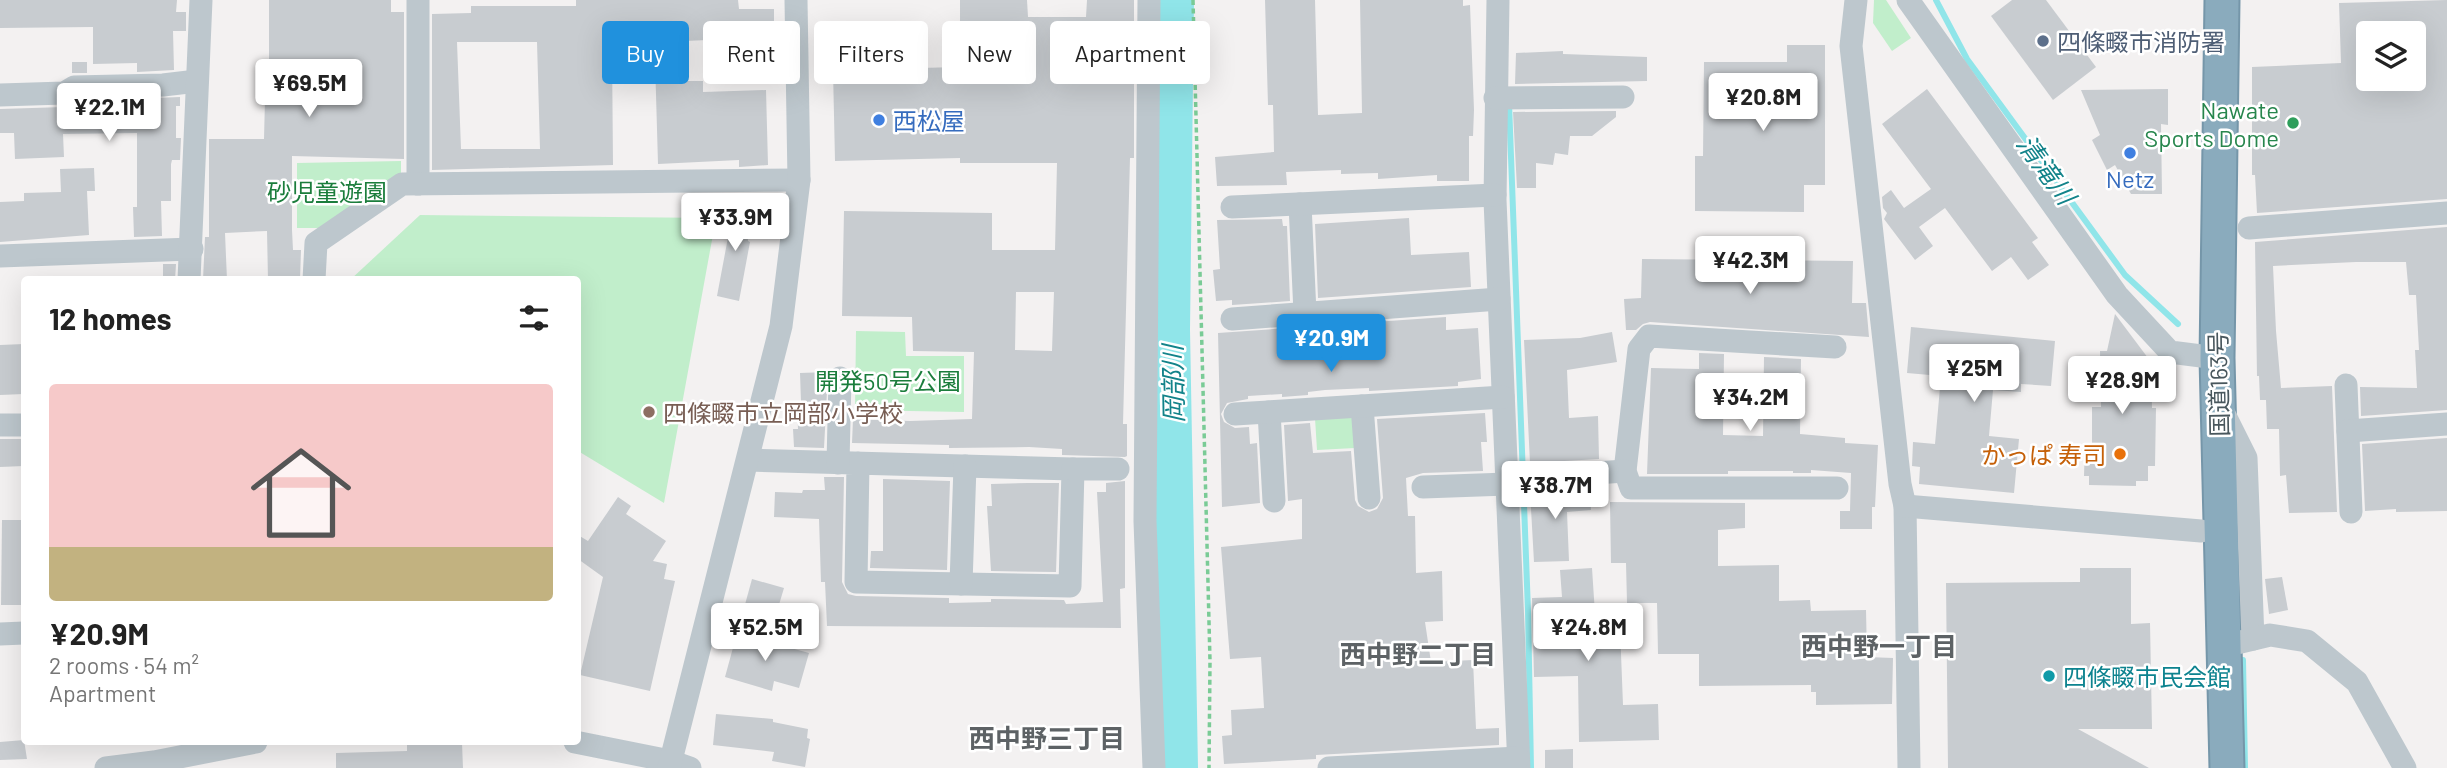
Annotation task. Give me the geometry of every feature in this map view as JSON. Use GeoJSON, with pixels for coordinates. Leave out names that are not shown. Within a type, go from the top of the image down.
{"type":"FeatureCollection","features":[{"type":"Feature","properties":{"kind":"highway","name":"国道163号"},"geometry":{"type":"LineString","coordinates":[[2203,0],[2198,165],[2207,358],[2218,402],[2239,642],[2227,768]]}},
{"type":"Feature","properties":{"kind":"highway","name":"国道163号"},"geometry":{"type":"LineString","coordinates":[[2206,768],[2201,531],[2222,0]]}},
{"type":"Feature","properties":{"kind":"street"},"geometry":{"type":"LineString","coordinates":[[190,276],[201,0]]}},
{"type":"Feature","properties":{"kind":"street"},"geometry":{"type":"LineString","coordinates":[[418,0],[418,184]]}},
{"type":"Feature","properties":{"kind":"street"},"geometry":{"type":"LineString","coordinates":[[581,743],[676,766],[781,326],[799,180],[796,0]]}},
{"type":"Feature","properties":{"kind":"street"},"geometry":{"type":"LineString","coordinates":[[1149,0],[1145,521],[1154,768]]}},
{"type":"Feature","properties":{"kind":"street"},"geometry":{"type":"LineString","coordinates":[[1329,768],[1518,763],[1516,480],[1503,397],[1495,195],[1505,97],[1498,0]]}},
{"type":"Feature","properties":{"kind":"street"},"geometry":{"type":"LineString","coordinates":[[1856,0],[1851,46],[1900,484],[1905,506],[1909,768]]}},
{"type":"Feature","properties":{"kind":"street"},"geometry":{"type":"LineString","coordinates":[[1908,0],[2118,295],[2170,352],[2207,358]]}},
{"type":"Feature","properties":{"kind":"street"},"geometry":{"type":"LineString","coordinates":[[0,95],[64,93],[74,87],[163,85],[197,81]]}},
{"type":"Feature","properties":{"kind":"street"},"geometry":{"type":"LineString","coordinates":[[1505,97],[1623,97]]}},
{"type":"Feature","properties":{"kind":"street"},"geometry":{"type":"LineString","coordinates":[[314,276],[316,243],[402,184],[799,180]]}},
{"type":"Feature","properties":{"kind":"street"},"geometry":{"type":"LineString","coordinates":[[1232,207],[1495,195]]}},
{"type":"Feature","properties":{"kind":"street"},"geometry":{"type":"LineString","coordinates":[[1300,204],[1305,313]]}},
{"type":"Feature","properties":{"kind":"street"},"geometry":{"type":"LineString","coordinates":[[2249,228],[2447,213]]}},
{"type":"Feature","properties":{"kind":"street"},"geometry":{"type":"LineString","coordinates":[[0,256],[191,249]]}},
{"type":"Feature","properties":{"kind":"street"},"geometry":{"type":"LineString","coordinates":[[1232,319],[1499,299]]}},
{"type":"Feature","properties":{"kind":"street"},"geometry":{"type":"LineString","coordinates":[[1835,347],[1649,335],[1639,349],[1625,471],[1631,488],[1837,488]]}},
{"type":"Feature","properties":{"kind":"street"},"geometry":{"type":"LineString","coordinates":[[840,378],[856,582],[1070,586],[1073,469]]}},
{"type":"Feature","properties":{"kind":"street"},"geometry":{"type":"LineString","coordinates":[[2346,385],[2351,512]]}},
{"type":"Feature","properties":{"kind":"street"},"geometry":{"type":"LineString","coordinates":[[1235,414],[1503,397]]}},
{"type":"Feature","properties":{"kind":"street"},"geometry":{"type":"LineString","coordinates":[[1363,406],[1369,498]]}},
{"type":"Feature","properties":{"kind":"street"},"geometry":{"type":"LineString","coordinates":[[1269,412],[1274,501]]}},
{"type":"Feature","properties":{"kind":"street"},"geometry":{"type":"LineString","coordinates":[[2348,431],[2447,424]]}},
{"type":"Feature","properties":{"kind":"street"},"geometry":{"type":"LineString","coordinates":[[0,425],[21,425]]}},
{"type":"Feature","properties":{"kind":"street"},"geometry":{"type":"LineString","coordinates":[[748,460],[1118,469]]}},
{"type":"Feature","properties":{"kind":"street"},"geometry":{"type":"LineString","coordinates":[[961,584],[965,466]]}},
{"type":"Feature","properties":{"kind":"street"},"geometry":{"type":"LineString","coordinates":[[1423,487],[1625,471]]}},
{"type":"Feature","properties":{"kind":"street"},"geometry":{"type":"LineString","coordinates":[[1905,506],[2201,531]]}},
{"type":"Feature","properties":{"kind":"street"},"geometry":{"type":"LineString","coordinates":[[0,634],[21,633]]}},
{"type":"Feature","properties":{"kind":"street"},"geometry":{"type":"LineString","coordinates":[[2239,642],[2270,635],[2307,640],[2357,682],[2406,768]]}},
{"type":"Feature","properties":{"kind":"street"},"geometry":{"type":"LineString","coordinates":[[106,768],[213,753],[244,745]]}},
{"type":"Feature","properties":{"kind":"path"},"geometry":{"type":"LineString","coordinates":[[1193,0],[1210,661],[1209,768]]}},
{"type":"Feature","properties":{"kind":"green space"},"geometry":{"type":"Polygon","coordinates":[[[1874,0],[1886,0],[1911,38],[1892,51],[1873,23],[1874,0]]]}},
{"type":"Feature","properties":{"kind":"green space","name":"砂児童遊園"},"geometry":{"type":"Polygon","coordinates":[[[401,161],[401,177],[322,228],[297,228],[297,163],[401,161]]]}},
{"type":"Feature","properties":{"kind":"green space"},"geometry":{"type":"Polygon","coordinates":[[[420,215],[716,218],[664,503],[581,453],[581,276],[354,276],[420,215]]]}},
{"type":"Feature","properties":{"kind":"green space","name":"開発50号公園"},"geometry":{"type":"Polygon","coordinates":[[[856,331],[905,332],[906,356],[964,356],[964,412],[855,410],[856,331]]]}},
{"type":"Feature","properties":{"kind":"green space"},"geometry":{"type":"Polygon","coordinates":[[[1354,416],[1355,448],[1317,450],[1315,418],[1354,416]]]}},
{"type":"Feature","properties":{"kind":"building"},"geometry":{"type":"Polygon","coordinates":[[[0,0],[177,0],[176,12],[186,12],[186,31],[173,31],[174,70],[137,72],[137,63],[93,64],[93,27],[0,28],[0,0]]]}},
{"type":"Feature","properties":{"kind":"building"},"geometry":{"type":"Polygon","coordinates":[[[269,0],[391,0],[391,12],[404,12],[404,159],[292,156],[293,250],[301,250],[300,276],[268,276],[267,231],[225,233],[227,276],[203,276],[205,237],[209,237],[209,139],[264,139],[265,99],[269,99],[269,0]]]}},
{"type":"Feature","properties":{"kind":"building"},"geometry":{"type":"Polygon","coordinates":[[[576,0],[738,0],[739,9],[774,9],[774,21],[703,21],[703,40],[689,41],[689,21],[602,21],[602,84],[612,84],[613,165],[432,170],[432,14],[471,13],[471,6],[576,6],[576,0]],[[457,42],[461,149],[540,149],[537,42],[457,42]]]}},
{"type":"Feature","properties":{"kind":"building"},"geometry":{"type":"Polygon","coordinates":[[[960,0],[1027,0],[1028,17],[1086,17],[1087,0],[1134,0],[1134,21],[1050,21],[1050,84],[1134,84],[1134,158],[1130,158],[1123,424],[1127,424],[1127,456],[1062,455],[1062,449],[1029,447],[949,448],[949,445],[852,443],[853,419],[972,419],[974,352],[913,351],[912,317],[842,316],[844,211],[992,213],[992,250],[1055,250],[1057,163],[960,163],[960,158],[835,161],[833,84],[928,84],[928,68],[942,67],[942,84],[1036,84],[1036,21],[960,21],[960,0]],[[1016,292],[1015,350],[1052,351],[1054,292],[1016,292]]]}},
{"type":"Feature","properties":{"kind":"building"},"geometry":{"type":"Polygon","coordinates":[[[1265,0],[1315,0],[1318,115],[1362,113],[1360,0],[1463,0],[1463,6],[1470,5],[1474,110],[1473,136],[1469,136],[1469,181],[1437,181],[1437,175],[1378,179],[1378,173],[1341,174],[1341,170],[1286,172],[1287,185],[1217,186],[1215,157],[1274,152],[1273,105],[1268,105],[1265,0]]]}},
{"type":"Feature","properties":{"kind":"building","name":"四條畷市消防署"},"geometry":{"type":"Polygon","coordinates":[[[2012,0],[2046,0],[2096,67],[2053,100],[1991,16],[2012,0]]]}},
{"type":"Feature","properties":{"kind":"building"},"geometry":{"type":"Polygon","coordinates":[[[2447,0],[2447,199],[2257,213],[2255,175],[2252,175],[2252,67],[2341,63],[2339,3],[2447,0]]]}},
{"type":"Feature","properties":{"kind":"building"},"geometry":{"type":"Polygon","coordinates":[[[1787,45],[1825,45],[1825,185],[1804,185],[1804,212],[1695,211],[1695,156],[1703,156],[1704,62],[1787,62],[1787,45]]]}},
{"type":"Feature","properties":{"kind":"building"},"geometry":{"type":"Polygon","coordinates":[[[1563,51],[1563,54],[1647,57],[1647,81],[1515,84],[1516,53],[1563,51]]]}},
{"type":"Feature","properties":{"kind":"building"},"geometry":{"type":"Polygon","coordinates":[[[72,62],[87,62],[87,73],[72,73],[72,62]]]}},
{"type":"Feature","properties":{"kind":"building"},"geometry":{"type":"Polygon","coordinates":[[[689,81],[703,81],[703,92],[766,90],[768,165],[739,167],[739,160],[658,164],[656,84],[689,84],[689,81]]]}},
{"type":"Feature","properties":{"kind":"building"},"geometry":{"type":"Polygon","coordinates":[[[1927,89],[2038,238],[2032,242],[2049,265],[2028,280],[2011,257],[1992,271],[1945,208],[1919,227],[1933,246],[1915,260],[1884,219],[1887,213],[1883,208],[1882,197],[1891,190],[1904,208],[1931,189],[1882,124],[1927,89]]]}},
{"type":"Feature","properties":{"kind":"building","name":"Netz"},"geometry":{"type":"Polygon","coordinates":[[[2168,89],[2168,125],[2161,124],[2162,194],[2131,194],[2115,165],[2107,170],[2092,140],[2100,135],[2081,90],[2168,89]]]}},
{"type":"Feature","properties":{"kind":"building"},"geometry":{"type":"Polygon","coordinates":[[[180,97],[180,106],[176,106],[176,138],[181,138],[180,160],[172,160],[171,164],[171,201],[161,201],[162,236],[134,237],[133,207],[137,207],[137,133],[63,134],[64,157],[15,159],[14,133],[0,133],[0,109],[64,107],[78,101],[180,97]]]}},
{"type":"Feature","properties":{"kind":"building"},"geometry":{"type":"Polygon","coordinates":[[[1616,111],[1616,117],[1592,136],[1570,136],[1568,155],[1555,153],[1553,165],[1536,163],[1536,188],[1517,188],[1513,112],[1616,111]]]}},
{"type":"Feature","properties":{"kind":"building"},"geometry":{"type":"Polygon","coordinates":[[[94,168],[95,191],[87,191],[89,235],[0,242],[0,202],[24,201],[24,193],[61,192],[60,169],[94,168]]]}},
{"type":"Feature","properties":{"kind":"building"},"geometry":{"type":"Polygon","coordinates":[[[736,195],[746,195],[750,242],[739,301],[717,296],[736,195]]]}},
{"type":"Feature","properties":{"kind":"building"},"geometry":{"type":"Polygon","coordinates":[[[1409,218],[1411,255],[1469,252],[1471,287],[1318,298],[1315,224],[1409,218]]]}},
{"type":"Feature","properties":{"kind":"building"},"geometry":{"type":"Polygon","coordinates":[[[1282,219],[1283,226],[1287,226],[1290,301],[1232,305],[1232,300],[1216,301],[1213,270],[1220,269],[1217,220],[1282,219]]]}},
{"type":"Feature","properties":{"kind":"building"},"geometry":{"type":"Polygon","coordinates":[[[2447,227],[2447,410],[2361,416],[2360,387],[2417,388],[2415,350],[2419,350],[2416,295],[2409,295],[2406,262],[2273,266],[2281,388],[2332,386],[2337,512],[2289,513],[2286,475],[2280,476],[2279,429],[2267,429],[2266,400],[2260,400],[2257,376],[2255,242],[2447,227]]]}},
{"type":"Feature","properties":{"kind":"building"},"geometry":{"type":"Polygon","coordinates":[[[1642,259],[1853,261],[1852,303],[1866,303],[1869,337],[1650,322],[1636,330],[1626,330],[1624,299],[1641,298],[1642,259]]]}},
{"type":"Feature","properties":{"kind":"building"},"geometry":{"type":"Polygon","coordinates":[[[163,264],[176,264],[175,276],[163,276],[163,264]]]}},
{"type":"Feature","properties":{"kind":"building"},"geometry":{"type":"Polygon","coordinates":[[[2115,314],[2151,362],[2152,408],[2156,408],[2155,466],[2148,466],[2148,481],[2136,481],[2136,486],[2089,485],[2089,476],[2084,476],[2085,443],[2092,443],[2092,407],[2101,407],[2100,351],[2107,351],[2115,314]]]}},
{"type":"Feature","properties":{"kind":"building"},"geometry":{"type":"Polygon","coordinates":[[[1446,317],[1446,330],[1478,328],[1481,379],[1458,382],[1458,386],[1369,391],[1369,388],[1325,390],[1308,392],[1308,395],[1282,397],[1282,394],[1248,396],[1248,399],[1227,403],[1221,414],[1224,422],[1235,428],[1249,427],[1250,444],[1257,443],[1260,503],[1222,507],[1218,333],[1446,317]]]}},
{"type":"Feature","properties":{"kind":"building"},"geometry":{"type":"Polygon","coordinates":[[[1911,327],[2055,341],[2051,386],[2021,384],[2021,392],[1993,390],[1989,436],[2019,439],[2014,493],[1919,484],[1920,467],[1912,466],[1913,442],[1935,444],[1941,376],[1907,373],[1911,327]]]}},
{"type":"Feature","properties":{"kind":"building"},"geometry":{"type":"Polygon","coordinates":[[[1612,332],[1617,362],[1567,370],[1569,418],[1598,416],[1599,459],[1530,463],[1524,340],[1580,338],[1612,332]]]}},
{"type":"Feature","properties":{"kind":"building"},"geometry":{"type":"Polygon","coordinates":[[[21,344],[21,394],[0,395],[0,345],[21,344]]]}},
{"type":"Feature","properties":{"kind":"building"},"geometry":{"type":"Polygon","coordinates":[[[1699,353],[1724,354],[1723,435],[1763,436],[1764,357],[1801,359],[1800,434],[1845,438],[1845,443],[1878,445],[1872,529],[1840,529],[1840,511],[1850,511],[1851,473],[1811,470],[1811,473],[1728,471],[1728,474],[1647,474],[1651,368],[1699,369],[1699,353]]]}},
{"type":"Feature","properties":{"kind":"building"},"geometry":{"type":"Polygon","coordinates":[[[828,372],[824,448],[794,447],[793,429],[798,429],[797,402],[801,402],[800,373],[828,372]]]}},
{"type":"Feature","properties":{"kind":"building"},"geometry":{"type":"Polygon","coordinates":[[[1485,413],[1487,442],[1481,442],[1483,471],[1423,473],[1406,478],[1408,516],[1415,516],[1416,573],[1442,571],[1443,621],[1425,622],[1431,662],[1473,660],[1476,729],[1499,728],[1499,745],[1316,755],[1316,759],[1224,764],[1222,736],[1232,735],[1231,710],[1264,708],[1261,657],[1230,659],[1221,547],[1302,539],[1302,499],[1288,501],[1284,425],[1310,423],[1313,453],[1351,451],[1355,500],[1358,506],[1369,512],[1377,509],[1383,498],[1377,419],[1485,413]]]}},
{"type":"Feature","properties":{"kind":"building"},"geometry":{"type":"Polygon","coordinates":[[[2447,438],[2447,511],[2365,511],[2362,444],[2447,438]]]}},
{"type":"Feature","properties":{"kind":"building"},"geometry":{"type":"Polygon","coordinates":[[[0,439],[21,439],[21,466],[0,467],[0,439]]]}},
{"type":"Feature","properties":{"kind":"building"},"geometry":{"type":"Polygon","coordinates":[[[824,477],[844,477],[842,582],[848,594],[949,598],[949,603],[991,602],[991,599],[1064,600],[1066,604],[1103,602],[1097,492],[1106,492],[1106,483],[1125,481],[1125,588],[1120,589],[1121,628],[827,626],[825,582],[821,582],[819,519],[774,517],[775,492],[825,490],[824,477]]]}},
{"type":"Feature","properties":{"kind":"building"},"geometry":{"type":"Polygon","coordinates":[[[883,479],[950,481],[947,570],[870,568],[871,551],[883,551],[883,479]]]}},
{"type":"Feature","properties":{"kind":"building"},"geometry":{"type":"Polygon","coordinates":[[[1059,483],[1056,572],[991,571],[987,506],[992,506],[991,484],[1059,483]]]}},
{"type":"Feature","properties":{"kind":"building"},"geometry":{"type":"Polygon","coordinates":[[[1590,487],[1591,510],[1567,512],[1569,561],[1534,562],[1530,491],[1590,487]]]}},
{"type":"Feature","properties":{"kind":"building"},"geometry":{"type":"Polygon","coordinates":[[[618,497],[631,506],[626,514],[666,541],[653,561],[667,564],[664,579],[675,581],[650,691],[581,675],[603,577],[581,561],[581,537],[588,541],[618,497]]]}},
{"type":"Feature","properties":{"kind":"building"},"geometry":{"type":"Polygon","coordinates":[[[1610,502],[1745,503],[1745,528],[1718,530],[1718,566],[1779,565],[1779,601],[1810,600],[1811,611],[1866,610],[1867,657],[1893,658],[1892,704],[1816,705],[1816,692],[1811,692],[1811,685],[1699,686],[1699,654],[1658,654],[1657,603],[1627,603],[1626,563],[1611,563],[1610,502]]]}},
{"type":"Feature","properties":{"kind":"building"},"geometry":{"type":"Polygon","coordinates":[[[2,520],[21,520],[21,605],[1,605],[2,520]]]}},
{"type":"Feature","properties":{"kind":"building"},"geometry":{"type":"Polygon","coordinates":[[[1592,568],[1596,629],[1620,628],[1623,705],[1658,704],[1659,740],[1579,742],[1578,676],[1534,677],[1532,598],[1562,597],[1560,570],[1592,568]]]}},
{"type":"Feature","properties":{"kind":"building","name":"四條畷市民会館"},"geometry":{"type":"Polygon","coordinates":[[[2080,568],[2131,568],[2131,624],[2150,623],[2152,729],[2078,729],[2149,768],[1948,768],[1946,583],[2080,582],[2080,568]]]}},
{"type":"Feature","properties":{"kind":"building"},"geometry":{"type":"Polygon","coordinates":[[[2282,577],[2288,610],[2269,614],[2265,579],[2282,577]]]}},
{"type":"Feature","properties":{"kind":"building"},"geometry":{"type":"Polygon","coordinates":[[[752,579],[784,588],[772,628],[738,630],[752,579]]]}},
{"type":"Feature","properties":{"kind":"building"},"geometry":{"type":"Polygon","coordinates":[[[737,633],[809,653],[799,688],[774,681],[772,691],[725,677],[737,633]]]}},
{"type":"Feature","properties":{"kind":"building"},"geometry":{"type":"Polygon","coordinates":[[[716,714],[773,719],[773,722],[808,729],[807,738],[810,739],[805,767],[772,761],[774,752],[713,745],[716,714]]]}},
{"type":"Feature","properties":{"kind":"building"},"geometry":{"type":"Polygon","coordinates":[[[21,740],[21,745],[25,745],[27,759],[0,760],[0,742],[21,740]]]}},
{"type":"Feature","properties":{"kind":"building"},"geometry":{"type":"Polygon","coordinates":[[[407,745],[462,745],[463,768],[336,768],[336,753],[407,751],[407,745]]]}},
{"type":"Feature","properties":{"kind":"building"},"geometry":{"type":"Polygon","coordinates":[[[1573,749],[1573,768],[1545,768],[1545,750],[1573,749]]]}},
{"type":"Feature","properties":{"kind":"waterway","name":"岡部川"},"geometry":{"type":"LineString","coordinates":[[1175,0],[1171,330],[1179,768]]}},
{"type":"Feature","properties":{"kind":"waterway","name":"清滝川"},"geometry":{"type":"LineString","coordinates":[[1936,0],[1967,59],[2125,275],[2178,324]]}},
{"type":"Feature","properties":{"kind":"waterway"},"geometry":{"type":"LineString","coordinates":[[1509,103],[1528,611],[1531,768]]}},
{"type":"Feature","properties":{"kind":"waterway","name":"清滝川"},"geometry":{"type":"LineString","coordinates":[[2243,660],[2245,768]]}},
{"type":"Feature","properties":{"kind":"place","name":"四條畷市消防署"},"geometry":{"type":"Point","coordinates":[2043,41]}},
{"type":"Feature","properties":{"kind":"place","name":"西松屋"},"geometry":{"type":"Point","coordinates":[879,120]}},
{"type":"Feature","properties":{"kind":"place","name":"Nawate Sports Dome"},"geometry":{"type":"Point","coordinates":[2293,123]}},
{"type":"Feature","properties":{"kind":"place","name":"Netz"},"geometry":{"type":"Point","coordinates":[2130,153]}},
{"type":"Feature","properties":{"kind":"place","name":"四條畷市立岡部小学校"},"geometry":{"type":"Point","coordinates":[649,412]}},
{"type":"Feature","properties":{"kind":"place","name":"かっぱ 寿司"},"geometry":{"type":"Point","coordinates":[2120,454]}},
{"type":"Feature","properties":{"kind":"place","name":"四條畷市民会館"},"geometry":{"type":"Point","coordinates":[2049,676]}},
{"type":"Feature","properties":{"kind":"district","name":"西中野一丁目"},"geometry":{"type":"Point","coordinates":[1879,645]}},
{"type":"Feature","properties":{"kind":"district","name":"西中野二丁目"},"geometry":{"type":"Point","coordinates":[1418,653]}},
{"type":"Feature","properties":{"kind":"district","name":"西中野三丁目"},"geometry":{"type":"Point","coordinates":[1047,737]}}]}
